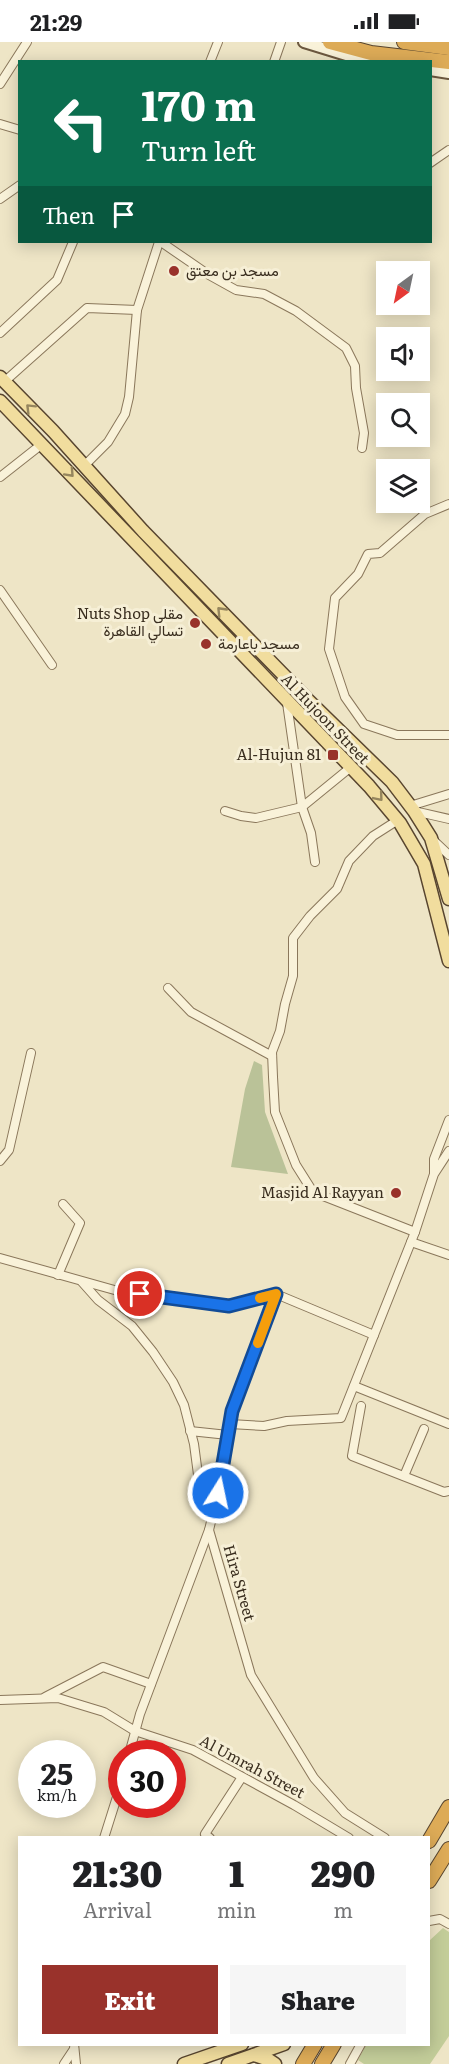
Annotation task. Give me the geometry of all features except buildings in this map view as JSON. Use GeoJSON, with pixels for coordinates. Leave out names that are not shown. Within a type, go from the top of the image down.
{"type":"FeatureCollection","features":[{"type":"Feature","properties":{"kind":"highway"},"geometry":{"type":"LineString","coordinates":[[330,42],[371,53],[432,60]]}},
{"type":"Feature","properties":{"kind":"highway"},"geometry":{"type":"LineString","coordinates":[[404,42],[449,48]]}},
{"type":"Feature","properties":{"kind":"highway"},"geometry":{"type":"LineString","coordinates":[[432,60],[449,62]]}},
{"type":"Feature","properties":{"kind":"highway"},"geometry":{"type":"LineString","coordinates":[[430,1839],[449,1807]]}},
{"type":"Feature","properties":{"kind":"highway"},"geometry":{"type":"LineString","coordinates":[[430,1879],[449,1849]]}},
{"type":"Feature","properties":{"kind":"highway"},"geometry":{"type":"LineString","coordinates":[[303,2064],[314,2046]]}},
{"type":"Feature","properties":{"kind":"highway"},"geometry":{"type":"LineString","coordinates":[[322,2064],[333,2046]]}},
{"type":"Feature","properties":{"kind":"main road","name":"Al Hujoon Street"},"geometry":{"type":"LineString","coordinates":[[2,380],[143,531],[308,700],[392,782],[412,808],[430,838],[449,899]]}},
{"type":"Feature","properties":{"kind":"main road","name":"Al Hujoon Street"},"geometry":{"type":"LineString","coordinates":[[0,401],[351,767],[398,820],[424,864],[449,962]]}},
{"type":"Feature","properties":{"kind":"main road"},"geometry":{"type":"LineString","coordinates":[[184,2064],[236,2046]]}},
{"type":"Feature","properties":{"kind":"main road"},"geometry":{"type":"LineString","coordinates":[[233,2063],[279,2046]]}},
{"type":"Feature","properties":{"kind":"main road"},"geometry":{"type":"LineString","coordinates":[[254,2055],[275,2064]]}},
{"type":"Feature","properties":{"kind":"street"},"geometry":{"type":"LineString","coordinates":[[0,84],[27,42]]}},
{"type":"Feature","properties":{"kind":"street"},"geometry":{"type":"LineString","coordinates":[[211,60],[218,42]]}},
{"type":"Feature","properties":{"kind":"street"},"geometry":{"type":"LineString","coordinates":[[275,60],[281,42]]}},
{"type":"Feature","properties":{"kind":"street"},"geometry":{"type":"LineString","coordinates":[[304,42],[362,60]]}},
{"type":"Feature","properties":{"kind":"street"},"geometry":{"type":"LineString","coordinates":[[432,70],[449,72]]}},
{"type":"Feature","properties":{"kind":"street"},"geometry":{"type":"LineString","coordinates":[[0,124],[18,129]]}},
{"type":"Feature","properties":{"kind":"street"},"geometry":{"type":"LineString","coordinates":[[432,162],[449,150]]}},
{"type":"Feature","properties":{"kind":"street"},"geometry":{"type":"LineString","coordinates":[[0,199],[18,186]]}},
{"type":"Feature","properties":{"kind":"street"},"geometry":{"type":"LineString","coordinates":[[0,333],[57,280],[73,243]]}},
{"type":"Feature","properties":{"kind":"street"},"geometry":{"type":"LineString","coordinates":[[84,466],[108,442],[125,414],[129,397],[137,310],[160,243]]}},
{"type":"Feature","properties":{"kind":"street"},"geometry":{"type":"LineString","coordinates":[[161,243],[236,290],[264,294],[296,311],[346,348],[355,366],[356,388],[364,433],[362,448]]}},
{"type":"Feature","properties":{"kind":"street"},"geometry":{"type":"LineString","coordinates":[[2,380],[87,308],[137,310]]}},
{"type":"Feature","properties":{"kind":"street"},"geometry":{"type":"LineString","coordinates":[[0,477],[42,444]]}},
{"type":"Feature","properties":{"kind":"street"},"geometry":{"type":"LineString","coordinates":[[449,504],[425,514],[380,553],[368,554],[358,574],[335,598],[329,649],[345,697],[364,724],[398,735],[449,735]]}},
{"type":"Feature","properties":{"kind":"street"},"geometry":{"type":"LineString","coordinates":[[0,590],[52,665]]}},
{"type":"Feature","properties":{"kind":"street"},"geometry":{"type":"LineString","coordinates":[[287,702],[302,807],[310,833],[315,862]]}},
{"type":"Feature","properties":{"kind":"street"},"geometry":{"type":"LineString","coordinates":[[225,811],[256,818],[302,807],[351,767]]}},
{"type":"Feature","properties":{"kind":"street"},"geometry":{"type":"LineString","coordinates":[[412,808],[449,794]]}},
{"type":"Feature","properties":{"kind":"street"},"geometry":{"type":"LineString","coordinates":[[412,808],[449,819]]}},
{"type":"Feature","properties":{"kind":"street"},"geometry":{"type":"LineString","coordinates":[[398,820],[373,836],[349,861],[337,889],[310,916],[293,938],[293,976],[272,1056],[275,1112],[296,1165],[313,1192],[415,1232]]}},
{"type":"Feature","properties":{"kind":"street"},"geometry":{"type":"LineString","coordinates":[[430,838],[449,855]]}},
{"type":"Feature","properties":{"kind":"street"},"geometry":{"type":"LineString","coordinates":[[168,988],[191,1012],[272,1056]]}},
{"type":"Feature","properties":{"kind":"street"},"geometry":{"type":"LineString","coordinates":[[0,1161],[9,1150],[31,1053]]}},
{"type":"Feature","properties":{"kind":"street"},"geometry":{"type":"LineString","coordinates":[[434,1174],[434,1159],[449,1120]]}},
{"type":"Feature","properties":{"kind":"street"},"geometry":{"type":"LineString","coordinates":[[230,1424],[264,1426],[287,1421],[341,1418],[415,1232],[434,1174],[449,1151]]}},
{"type":"Feature","properties":{"kind":"street"},"geometry":{"type":"LineString","coordinates":[[58,1275],[80,1222],[63,1204]]}},
{"type":"Feature","properties":{"kind":"street"},"geometry":{"type":"LineString","coordinates":[[411,1242],[449,1255]]}},
{"type":"Feature","properties":{"kind":"street"},"geometry":{"type":"LineString","coordinates":[[0,1258],[118,1291],[229,1306],[276,1294],[374,1335]]}},
{"type":"Feature","properties":{"kind":"street"},"geometry":{"type":"LineString","coordinates":[[81,1281],[98,1300],[132,1326],[173,1382],[184,1406],[190,1431],[202,1505],[214,1508]]}},
{"type":"Feature","properties":{"kind":"street","name":"Hira Street"},"geometry":{"type":"LineString","coordinates":[[276,1294],[232,1411],[209,1530],[251,1675],[314,1778],[345,1813],[382,1836]]}},
{"type":"Feature","properties":{"kind":"street"},"geometry":{"type":"LineString","coordinates":[[354,1386],[449,1424]]}},
{"type":"Feature","properties":{"kind":"street"},"geometry":{"type":"LineString","coordinates":[[361,1406],[352,1456],[444,1492],[449,1491]]}},
{"type":"Feature","properties":{"kind":"street"},"geometry":{"type":"LineString","coordinates":[[404,1476],[424,1429]]}},
{"type":"Feature","properties":{"kind":"street"},"geometry":{"type":"LineString","coordinates":[[190,1431],[228,1435]]}},
{"type":"Feature","properties":{"kind":"street"},"geometry":{"type":"LineString","coordinates":[[133,1740],[151,1684],[209,1530]]}},
{"type":"Feature","properties":{"kind":"street"},"geometry":{"type":"LineString","coordinates":[[41,1699],[103,1667],[151,1684]]}},
{"type":"Feature","properties":{"kind":"street","name":"Al Umrah Street"},"geometry":{"type":"LineString","coordinates":[[0,1700],[58,1698],[104,1712],[135,1731],[193,1750],[346,1836]]}},
{"type":"Feature","properties":{"kind":"street"},"geometry":{"type":"LineString","coordinates":[[208,1836],[205,1834],[242,1777]]}},
{"type":"Feature","properties":{"kind":"street"},"geometry":{"type":"LineString","coordinates":[[106,1836],[111,1818]]}},
{"type":"Feature","properties":{"kind":"street"},"geometry":{"type":"LineString","coordinates":[[430,1921],[440,1919],[449,1924]]}},
{"type":"Feature","properties":{"kind":"street"},"geometry":{"type":"LineString","coordinates":[[350,2064],[360,2046]]}},
{"type":"Feature","properties":{"kind":"street"},"geometry":{"type":"LineString","coordinates":[[64,2064],[74,2047]]}},
{"type":"Feature","properties":{"kind":"street"},"geometry":{"type":"LineString","coordinates":[[74,2047],[76,2064]]}},
{"type":"Feature","properties":{"kind":"green space"},"geometry":{"type":"Polygon","coordinates":[[[254,1061],[262,1065],[265,1112],[288,1174],[231,1167],[245,1089],[254,1061]]]}},
{"type":"Feature","properties":{"kind":"green space"},"geometry":{"type":"Polygon","coordinates":[[[443,1928],[449,1932],[449,2036],[430,2064],[364,2064],[358,2060],[365,2046],[430,2046],[430,1940],[443,1928]]]}},
{"type":"Feature","properties":{"kind":"slow traffic"},"geometry":{"type":"LineString","coordinates":[[258,1343],[276,1294],[260,1298]]}},
{"type":"Feature","properties":{"kind":"place","name":"مسجد بن معتق"},"geometry":{"type":"Point","coordinates":[174,271]}},
{"type":"Feature","properties":{"kind":"place","name":"Nuts Shop مقلى تسالي القاهرة"},"geometry":{"type":"Point","coordinates":[195,623]}},
{"type":"Feature","properties":{"kind":"place","name":"مسجد باعارمة"},"geometry":{"type":"Point","coordinates":[206,644]}},
{"type":"Feature","properties":{"kind":"place","name":"Al-Hujun 81"},"geometry":{"type":"Point","coordinates":[333,755]}},
{"type":"Feature","properties":{"kind":"place","name":"Masjid Al Rayyan"},"geometry":{"type":"Point","coordinates":[396,1193]}},
{"type":"Feature","properties":{"kind":"route"},"geometry":{"type":"LineString","coordinates":[[140,1294],[229,1306],[276,1294],[232,1411],[218,1493]]}}]}
